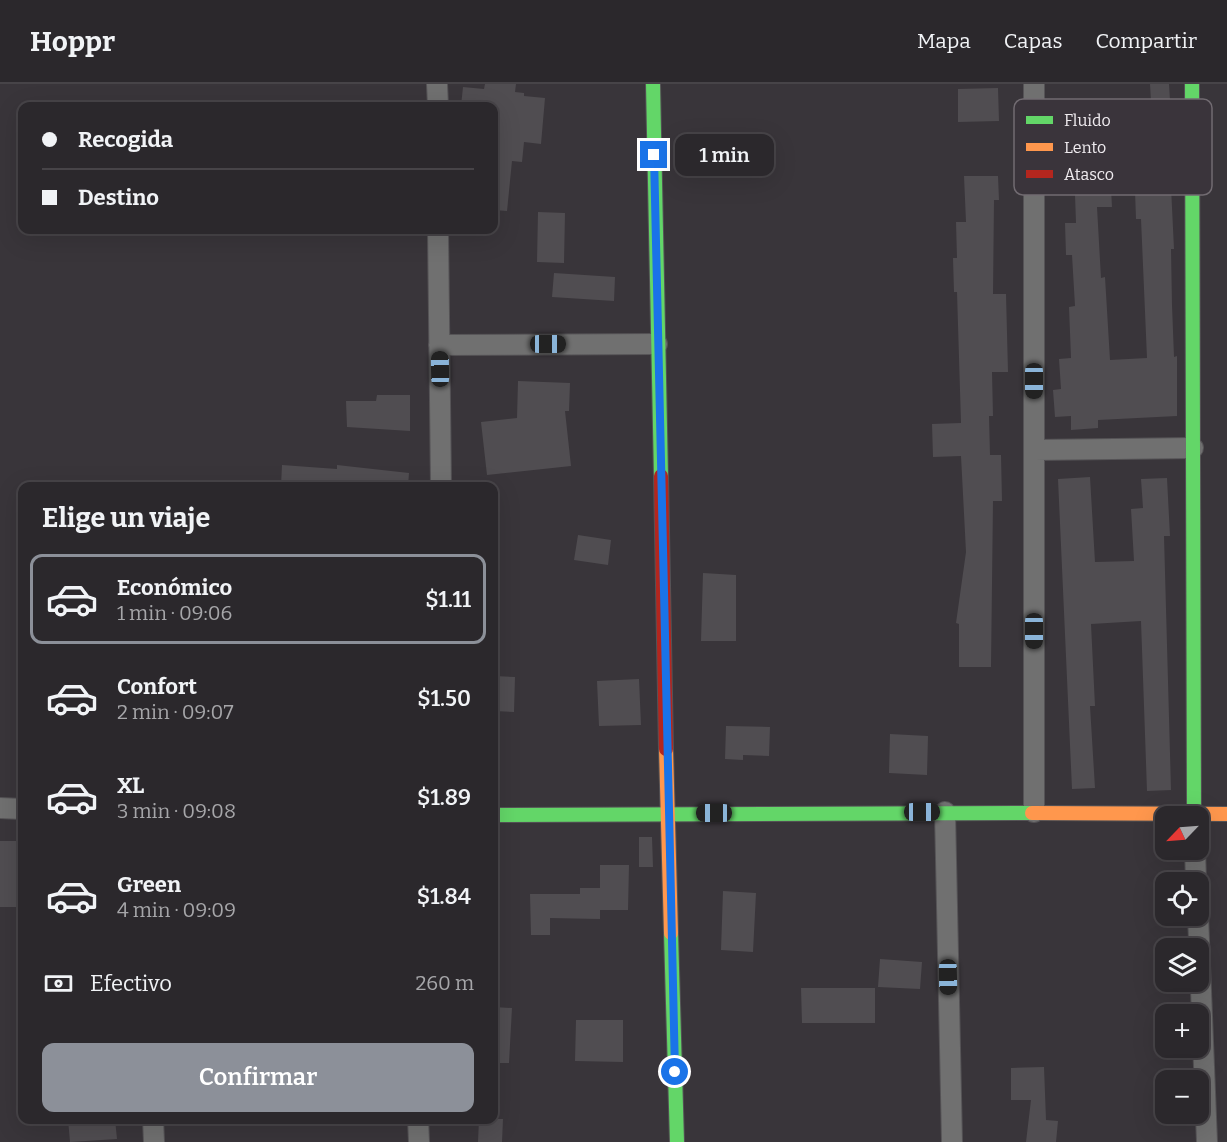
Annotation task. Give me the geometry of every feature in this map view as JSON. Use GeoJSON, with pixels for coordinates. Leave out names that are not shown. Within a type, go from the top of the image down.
{"type":"FeatureCollection","features":[{"type":"Feature","properties":{"kind":"street"},"geometry":{"type":"LineString","coordinates":[[438,84],[438,102]]}},
{"type":"Feature","properties":{"kind":"street"},"geometry":{"type":"LineString","coordinates":[[654,84],[667,813],[677,1142]]}},
{"type":"Feature","properties":{"kind":"street"},"geometry":{"type":"LineString","coordinates":[[1192,84],[1192,99]]}},
{"type":"Feature","properties":{"kind":"street"},"geometry":{"type":"LineString","coordinates":[[1034,195],[1034,812]]}},
{"type":"Feature","properties":{"kind":"street"},"geometry":{"type":"LineString","coordinates":[[1192,195],[1194,806]]}},
{"type":"Feature","properties":{"kind":"street"},"geometry":{"type":"LineString","coordinates":[[438,234],[441,482]]}},
{"type":"Feature","properties":{"kind":"street"},"geometry":{"type":"LineString","coordinates":[[439,345],[657,344]]}},
{"type":"Feature","properties":{"kind":"street"},"geometry":{"type":"LineString","coordinates":[[1034,450],[1193,448]]}},
{"type":"Feature","properties":{"kind":"street"},"geometry":{"type":"LineString","coordinates":[[0,808],[18,808]]}},
{"type":"Feature","properties":{"kind":"street"},"geometry":{"type":"LineString","coordinates":[[945,812],[952,1142]]}},
{"type":"Feature","properties":{"kind":"street"},"geometry":{"type":"LineString","coordinates":[[498,815],[945,812],[1155,814]]}},
{"type":"Feature","properties":{"kind":"street"},"geometry":{"type":"LineString","coordinates":[[1209,815],[1227,814]]}},
{"type":"Feature","properties":{"kind":"street"},"geometry":{"type":"LineString","coordinates":[[1198,926],[1207,1142]]}},
{"type":"Feature","properties":{"kind":"street"},"geometry":{"type":"LineString","coordinates":[[153,1124],[154,1142]]}},
{"type":"Feature","properties":{"kind":"street"},"geometry":{"type":"LineString","coordinates":[[418,1124],[419,1142]]}},
{"type":"Feature","properties":{"kind":"building"},"geometry":{"type":"Polygon","coordinates":[[[485,84],[516,84],[515,92],[524,93],[524,96],[545,98],[541,144],[524,142],[522,162],[512,161],[507,211],[498,210],[498,102],[461,102],[463,87],[484,89],[485,84]]]}},
{"type":"Feature","properties":{"kind":"building"},"geometry":{"type":"Polygon","coordinates":[[[1150,84],[1169,84],[1170,99],[1151,99],[1150,84]]]}},
{"type":"Feature","properties":{"kind":"building"},"geometry":{"type":"Polygon","coordinates":[[[998,88],[999,121],[958,122],[958,89],[998,88]]]}},
{"type":"Feature","properties":{"kind":"building"},"geometry":{"type":"Polygon","coordinates":[[[964,176],[998,176],[999,200],[994,200],[993,294],[1006,294],[1008,372],[992,372],[993,416],[989,416],[990,455],[1001,455],[1002,501],[993,501],[991,667],[959,667],[959,624],[956,623],[966,552],[961,456],[933,457],[932,424],[961,423],[957,292],[954,292],[953,258],[957,258],[956,222],[966,222],[964,176]]]}},
{"type":"Feature","properties":{"kind":"building"},"geometry":{"type":"Polygon","coordinates":[[[1075,195],[1111,195],[1112,207],[1097,207],[1101,278],[1105,277],[1110,360],[1147,358],[1141,219],[1136,219],[1135,195],[1171,195],[1174,249],[1171,249],[1172,305],[1174,357],[1177,356],[1177,416],[1098,420],[1098,428],[1071,430],[1071,416],[1055,417],[1053,390],[1061,389],[1059,359],[1071,358],[1069,307],[1075,306],[1072,255],[1066,255],[1065,223],[1076,223],[1075,195]]]}},
{"type":"Feature","properties":{"kind":"building"},"geometry":{"type":"Polygon","coordinates":[[[538,212],[565,213],[564,263],[537,262],[538,212]]]}},
{"type":"Feature","properties":{"kind":"building"},"geometry":{"type":"Polygon","coordinates":[[[554,273],[615,277],[614,301],[552,297],[554,273]]]}},
{"type":"Feature","properties":{"kind":"building"},"geometry":{"type":"Polygon","coordinates":[[[518,381],[570,383],[569,411],[565,411],[571,466],[487,475],[481,422],[517,418],[518,381]]]}},
{"type":"Feature","properties":{"kind":"building"},"geometry":{"type":"Polygon","coordinates":[[[377,395],[410,395],[410,431],[347,427],[346,401],[376,401],[377,395]]]}},
{"type":"Feature","properties":{"kind":"building"},"geometry":{"type":"Polygon","coordinates":[[[282,465],[337,469],[337,465],[409,473],[408,482],[281,482],[282,465]]]}},
{"type":"Feature","properties":{"kind":"building"},"geometry":{"type":"Polygon","coordinates":[[[1090,477],[1095,562],[1134,561],[1131,509],[1143,508],[1141,479],[1167,478],[1170,536],[1164,536],[1171,790],[1147,791],[1141,621],[1091,624],[1095,706],[1090,706],[1095,788],[1072,789],[1058,479],[1090,477]]]}},
{"type":"Feature","properties":{"kind":"building"},"geometry":{"type":"Polygon","coordinates":[[[578,535],[611,540],[608,565],[574,560],[578,535]]]}},
{"type":"Feature","properties":{"kind":"building"},"geometry":{"type":"Polygon","coordinates":[[[703,573],[736,575],[736,641],[701,641],[703,573]]]}},
{"type":"Feature","properties":{"kind":"building"},"geometry":{"type":"Polygon","coordinates":[[[498,676],[515,677],[514,712],[498,711],[498,676]]]}},
{"type":"Feature","properties":{"kind":"building"},"geometry":{"type":"Polygon","coordinates":[[[639,679],[641,725],[599,726],[597,681],[639,679]]]}},
{"type":"Feature","properties":{"kind":"building"},"geometry":{"type":"Polygon","coordinates":[[[726,726],[770,727],[769,756],[743,755],[743,760],[725,759],[726,726]]]}},
{"type":"Feature","properties":{"kind":"building"},"geometry":{"type":"Polygon","coordinates":[[[890,734],[928,736],[927,775],[889,773],[890,734]]]}},
{"type":"Feature","properties":{"kind":"building"},"geometry":{"type":"Polygon","coordinates":[[[639,837],[652,837],[653,867],[639,867],[639,837]]]}},
{"type":"Feature","properties":{"kind":"building"},"geometry":{"type":"Polygon","coordinates":[[[0,841],[18,841],[18,907],[0,907],[0,841]]]}},
{"type":"Feature","properties":{"kind":"building"},"geometry":{"type":"Polygon","coordinates":[[[600,865],[629,865],[628,910],[600,910],[600,919],[550,918],[550,935],[531,935],[530,894],[580,894],[580,888],[600,888],[600,865]]]}},
{"type":"Feature","properties":{"kind":"building"},"geometry":{"type":"Polygon","coordinates":[[[723,891],[756,893],[753,952],[721,950],[723,891]]]}},
{"type":"Feature","properties":{"kind":"building"},"geometry":{"type":"Polygon","coordinates":[[[880,959],[922,962],[920,989],[878,987],[880,959]]]}},
{"type":"Feature","properties":{"kind":"building"},"geometry":{"type":"Polygon","coordinates":[[[801,988],[875,988],[875,1023],[802,1023],[801,988]]]}},
{"type":"Feature","properties":{"kind":"building"},"geometry":{"type":"Polygon","coordinates":[[[498,1007],[512,1008],[509,1063],[498,1063],[498,1007]]]}},
{"type":"Feature","properties":{"kind":"building"},"geometry":{"type":"Polygon","coordinates":[[[576,1020],[623,1020],[623,1062],[575,1061],[576,1020]]]}},
{"type":"Feature","properties":{"kind":"building"},"geometry":{"type":"Polygon","coordinates":[[[1044,1067],[1046,1120],[1058,1121],[1056,1142],[1026,1142],[1031,1100],[1011,1100],[1011,1068],[1044,1067]]]}},
{"type":"Feature","properties":{"kind":"building"},"geometry":{"type":"Polygon","coordinates":[[[498,1119],[503,1119],[502,1142],[478,1142],[479,1124],[498,1124],[498,1119]]]}},
{"type":"Feature","properties":{"kind":"building"},"geometry":{"type":"Polygon","coordinates":[[[68,1124],[116,1124],[117,1139],[70,1142],[68,1124]]]}},
{"type":"Feature","properties":{"kind":"traffic: fast"},"geometry":{"type":"LineString","coordinates":[[653,84],[661,476]]}},
{"type":"Feature","properties":{"kind":"traffic: fast"},"geometry":{"type":"LineString","coordinates":[[1192,84],[1192,99]]}},
{"type":"Feature","properties":{"kind":"traffic: fast"},"geometry":{"type":"LineString","coordinates":[[1192,195],[1194,806]]}},
{"type":"Feature","properties":{"kind":"traffic: fast"},"geometry":{"type":"LineString","coordinates":[[498,815],[1032,813]]}},
{"type":"Feature","properties":{"kind":"traffic: fast"},"geometry":{"type":"LineString","coordinates":[[671,933],[677,1142]]}},
{"type":"Feature","properties":{"kind":"traffic: slow"},"geometry":{"type":"LineString","coordinates":[[666,749],[671,933]]}},
{"type":"Feature","properties":{"kind":"traffic: slow"},"geometry":{"type":"LineString","coordinates":[[1032,813],[1227,814]]}},
{"type":"Feature","properties":{"kind":"traffic: jam"},"geometry":{"type":"LineString","coordinates":[[661,476],[666,749]]}},
{"type":"Feature","properties":{"kind":"route"},"geometry":{"type":"LineString","coordinates":[[654,155],[667,813],[675,1072]]}}]}
